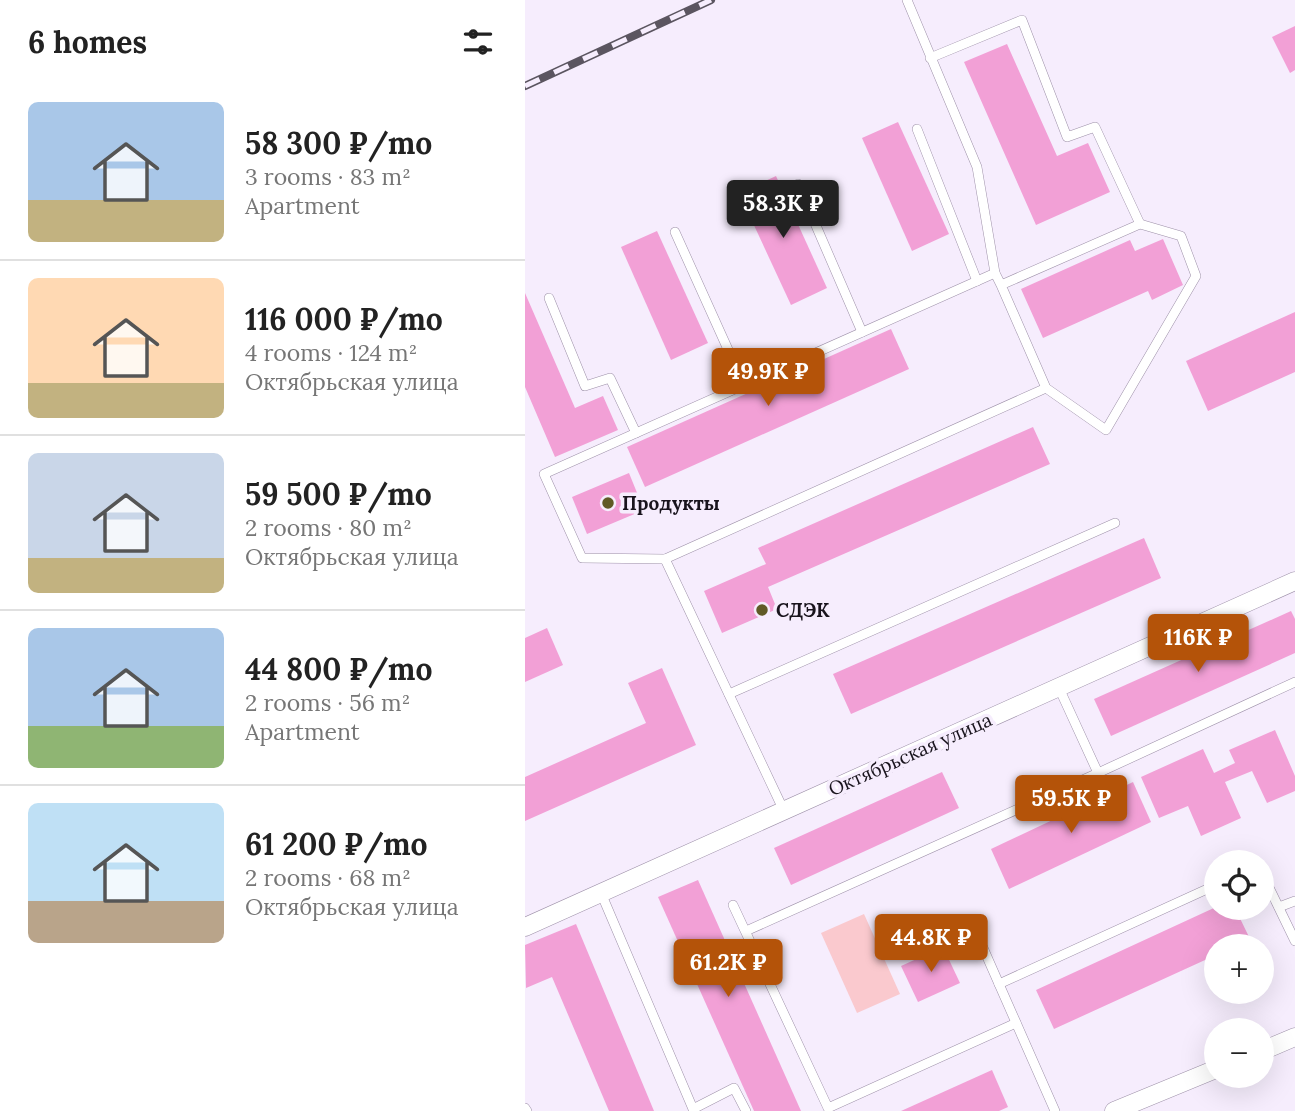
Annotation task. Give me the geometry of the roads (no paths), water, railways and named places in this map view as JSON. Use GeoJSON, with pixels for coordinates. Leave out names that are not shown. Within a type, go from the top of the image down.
{"type":"FeatureCollection","features":[{"type":"Feature","properties":{"kind":"street","name":"Октябрьская улица"},"geometry":{"type":"LineString","coordinates":[[525,927],[1295,581]]}},
{"type":"Feature","properties":{"kind":"street"},"geometry":{"type":"LineString","coordinates":[[1274,1046],[1295,1037]]}},
{"type":"Feature","properties":{"kind":"street"},"geometry":{"type":"LineString","coordinates":[[1114,1111],[1204,1074]]}},
{"type":"Feature","properties":{"kind":"lane"},"geometry":{"type":"LineString","coordinates":[[907,0],[977,167],[995,272],[1000,285],[1046,387],[1106,430],[1196,276],[1181,236],[1140,224],[1000,285]]}},
{"type":"Feature","properties":{"kind":"lane"},"geometry":{"type":"LineString","coordinates":[[930,58],[1022,20],[1067,137],[1095,127],[1140,224]]}},
{"type":"Feature","properties":{"kind":"lane"},"geometry":{"type":"LineString","coordinates":[[917,129],[977,281]]}},
{"type":"Feature","properties":{"kind":"lane"},"geometry":{"type":"LineString","coordinates":[[797,184],[862,332]]}},
{"type":"Feature","properties":{"kind":"lane"},"geometry":{"type":"LineString","coordinates":[[675,232],[744,385]]}},
{"type":"Feature","properties":{"kind":"lane"},"geometry":{"type":"LineString","coordinates":[[995,272],[544,474],[582,558],[665,559],[1046,387]]}},
{"type":"Feature","properties":{"kind":"lane"},"geometry":{"type":"LineString","coordinates":[[549,298],[585,386],[610,378],[636,433]]}},
{"type":"Feature","properties":{"kind":"lane"},"geometry":{"type":"LineString","coordinates":[[729,694],[1115,523]]}},
{"type":"Feature","properties":{"kind":"lane"},"geometry":{"type":"LineString","coordinates":[[665,559],[784,811]]}},
{"type":"Feature","properties":{"kind":"lane"},"geometry":{"type":"LineString","coordinates":[[746,932],[1295,682]]}},
{"type":"Feature","properties":{"kind":"lane"},"geometry":{"type":"LineString","coordinates":[[1059,688],[1098,773]]}},
{"type":"Feature","properties":{"kind":"lane"},"geometry":{"type":"LineString","coordinates":[[999,984],[1204,891]]}},
{"type":"Feature","properties":{"kind":"lane"},"geometry":{"type":"LineString","coordinates":[[601,893],[693,1108],[734,1088],[746,1111]]}},
{"type":"Feature","properties":{"kind":"lane"},"geometry":{"type":"LineString","coordinates":[[1274,898],[1295,941]]}},
{"type":"Feature","properties":{"kind":"lane"},"geometry":{"type":"LineString","coordinates":[[1279,908],[1295,901]]}},
{"type":"Feature","properties":{"kind":"lane"},"geometry":{"type":"LineString","coordinates":[[733,905],[828,1108],[1016,1023]]}},
{"type":"Feature","properties":{"kind":"lane"},"geometry":{"type":"LineString","coordinates":[[974,925],[1055,1111]]}},
{"type":"Feature","properties":{"kind":"railway"},"geometry":{"type":"LineString","coordinates":[[525,86],[711,0]]}},
{"type":"Feature","properties":{"kind":"place","name":"Продукты"},"geometry":{"type":"Point","coordinates":[608,503]}},
{"type":"Feature","properties":{"kind":"place","name":"СДЭК"},"geometry":{"type":"Point","coordinates":[762,610]}}]}
